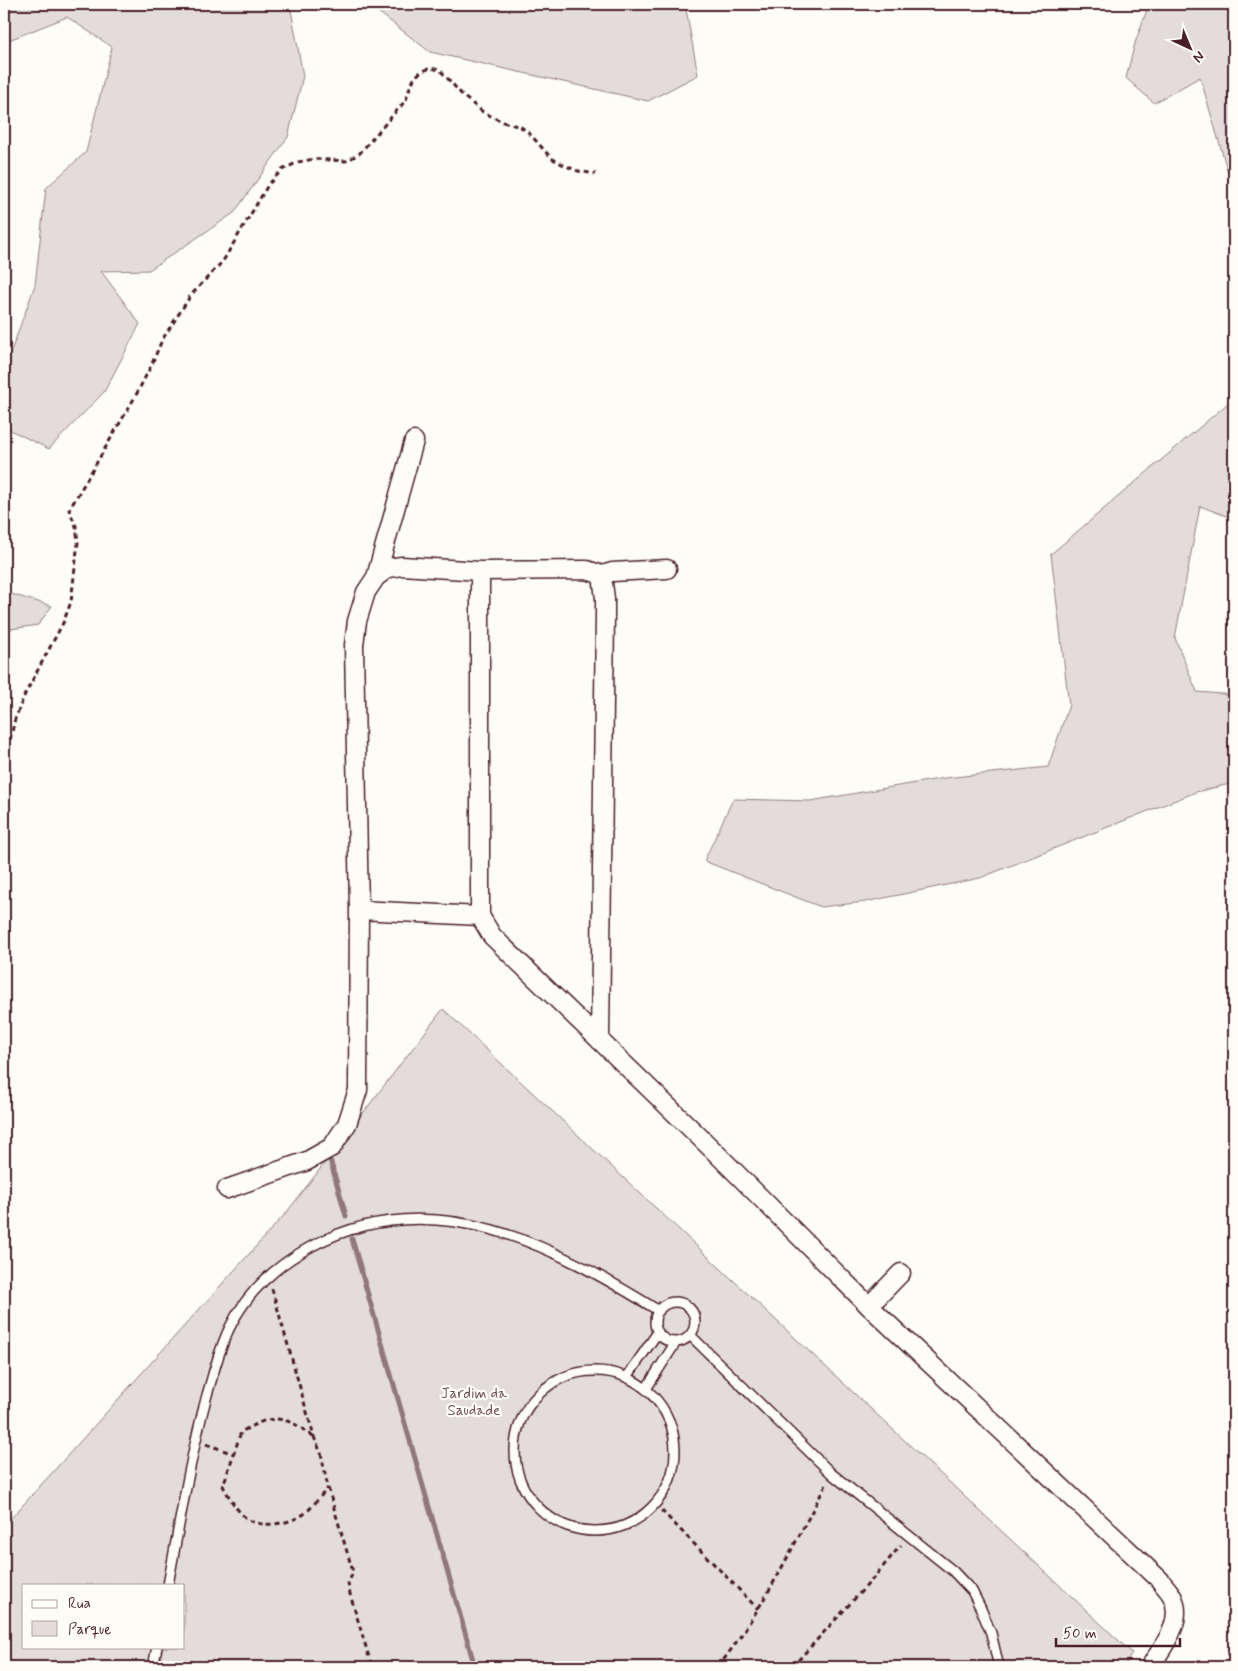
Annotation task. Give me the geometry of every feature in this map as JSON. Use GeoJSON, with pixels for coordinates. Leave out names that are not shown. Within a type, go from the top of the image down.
{"type":"FeatureCollection","features":[{"type":"Feature","properties":{"kind":"street"},"geometry":{"type":"LineString","coordinates":[[227,1189],[307,1161],[332,1147],[347,1124],[358,1090],[359,910],[354,645],[357,621],[366,592],[376,577],[414,441]]}},
{"type":"Feature","properties":{"kind":"street"},"geometry":{"type":"LineString","coordinates":[[376,577],[388,568],[402,566],[480,571],[587,570],[602,575],[612,572],[667,569]]}},
{"type":"Feature","properties":{"kind":"street"},"geometry":{"type":"LineString","coordinates":[[480,571],[480,916],[492,936],[714,1151],[869,1306],[1160,1580],[1172,1595],[1176,1611],[1174,1626],[1150,1667]]}},
{"type":"Feature","properties":{"kind":"street"},"geometry":{"type":"LineString","coordinates":[[600,1041],[606,614],[602,575]]}},
{"type":"Feature","properties":{"kind":"street"},"geometry":{"type":"LineString","coordinates":[[359,910],[480,916]]}},
{"type":"Feature","properties":{"kind":"street"},"geometry":{"type":"LineString","coordinates":[[869,1306],[901,1273]]}},
{"type":"Feature","properties":{"kind":"lane"},"geometry":{"type":"LineString","coordinates":[[168,1584],[195,1440],[218,1356],[230,1327],[254,1290],[268,1275],[291,1258],[341,1233],[366,1225],[406,1219],[441,1220],[482,1226],[515,1235],[606,1278],[659,1311]]}},
{"type":"Feature","properties":{"kind":"lane"},"geometry":{"type":"LineString","coordinates":[[672,1302],[688,1306],[692,1310],[695,1320],[690,1335],[676,1342],[665,1339],[658,1332],[655,1321],[659,1311],[662,1307],[672,1302]]}},
{"type":"Feature","properties":{"kind":"lane"},"geometry":{"type":"LineString","coordinates":[[627,1377],[658,1332]]}},
{"type":"Feature","properties":{"kind":"lane"},"geometry":{"type":"LineString","coordinates":[[690,1335],[832,1474],[953,1571],[972,1591],[982,1609],[991,1634],[999,1667]]}},
{"type":"Feature","properties":{"kind":"lane"},"geometry":{"type":"LineString","coordinates":[[646,1389],[676,1342]]}},
{"type":"Feature","properties":{"kind":"lane"},"geometry":{"type":"LineString","coordinates":[[583,1371],[606,1371],[627,1377],[646,1389],[661,1404],[671,1423],[675,1444],[674,1466],[667,1486],[655,1504],[638,1519],[618,1528],[596,1532],[574,1530],[554,1521],[536,1508],[523,1490],[516,1469],[514,1447],[518,1425],[528,1405],[543,1389],[562,1377],[583,1371]]}},
{"type":"Feature","properties":{"kind":"lane"},"geometry":{"type":"LineString","coordinates":[[153,1667],[157,1648]]}},
{"type":"Feature","properties":{"kind":"path"},"geometry":{"type":"LineString","coordinates":[[4,766],[15,719],[25,694],[63,623],[71,602],[78,542],[76,526],[69,510],[135,397],[162,340],[191,295],[223,261],[268,185],[282,170],[298,162],[314,159],[346,160],[359,154],[406,100],[415,78],[422,71],[431,68],[440,70],[464,97],[482,112],[502,122],[522,127],[551,158],[578,171],[596,174]]}},
{"type":"Feature","properties":{"kind":"path"},"geometry":{"type":"LineString","coordinates":[[268,1275],[314,1437],[322,1453],[328,1488],[353,1572],[348,1584],[350,1594],[372,1667]]}},
{"type":"Feature","properties":{"kind":"path"},"geometry":{"type":"LineString","coordinates":[[314,1437],[300,1426],[277,1418],[259,1421],[241,1432],[224,1486],[234,1505],[247,1519],[270,1525],[285,1522],[304,1514],[328,1488]]}},
{"type":"Feature","properties":{"kind":"path"},"geometry":{"type":"LineString","coordinates":[[195,1440],[234,1454]]}},
{"type":"Feature","properties":{"kind":"path"},"geometry":{"type":"LineString","coordinates":[[718,1667],[740,1640],[758,1610],[832,1474]]}},
{"type":"Feature","properties":{"kind":"path"},"geometry":{"type":"LineString","coordinates":[[655,1504],[758,1610]]}},
{"type":"Feature","properties":{"kind":"path"},"geometry":{"type":"LineString","coordinates":[[792,1667],[870,1582],[909,1535]]}},
{"type":"Feature","properties":{"kind":"green space"},"geometry":{"type":"Polygon","coordinates":[[[4,4],[290,4],[303,76],[288,137],[234,213],[149,270],[101,271],[140,324],[104,392],[49,449],[4,427],[4,371],[35,285],[46,188],[86,152],[112,47],[67,17],[4,42],[4,4]]]}},
{"type":"Feature","properties":{"kind":"green space"},"geometry":{"type":"Polygon","coordinates":[[[368,4],[685,4],[698,75],[648,101],[430,52],[368,4]]]}},
{"type":"Feature","properties":{"kind":"green space"},"geometry":{"type":"Polygon","coordinates":[[[1149,4],[1234,4],[1234,193],[1200,77],[1154,103],[1126,78],[1135,43],[1149,4]]]}},
{"type":"Feature","properties":{"kind":"green space"},"geometry":{"type":"Polygon","coordinates":[[[1234,398],[1234,519],[1200,506],[1175,638],[1197,692],[1234,695],[1234,783],[1196,792],[980,878],[865,902],[821,907],[704,861],[733,799],[810,801],[945,778],[1048,767],[1069,705],[1051,554],[1234,398]]]}},
{"type":"Feature","properties":{"kind":"green space"},"geometry":{"type":"Polygon","coordinates":[[[4,592],[52,606],[38,625],[4,630],[4,592]]]}},
{"type":"Feature","properties":{"kind":"green space","name":"Jardim da Saudade"},"geometry":{"type":"Polygon","coordinates":[[[443,1009],[1132,1653],[1124,1667],[4,1667],[4,1526],[287,1212],[443,1009]]]}},
{"type":"Feature","properties":{"kind":"waterway"},"geometry":{"type":"LineString","coordinates":[[329,1156],[346,1216]]}},
{"type":"Feature","properties":{"kind":"waterway"},"geometry":{"type":"LineString","coordinates":[[352,1239],[475,1667]]}}]}
